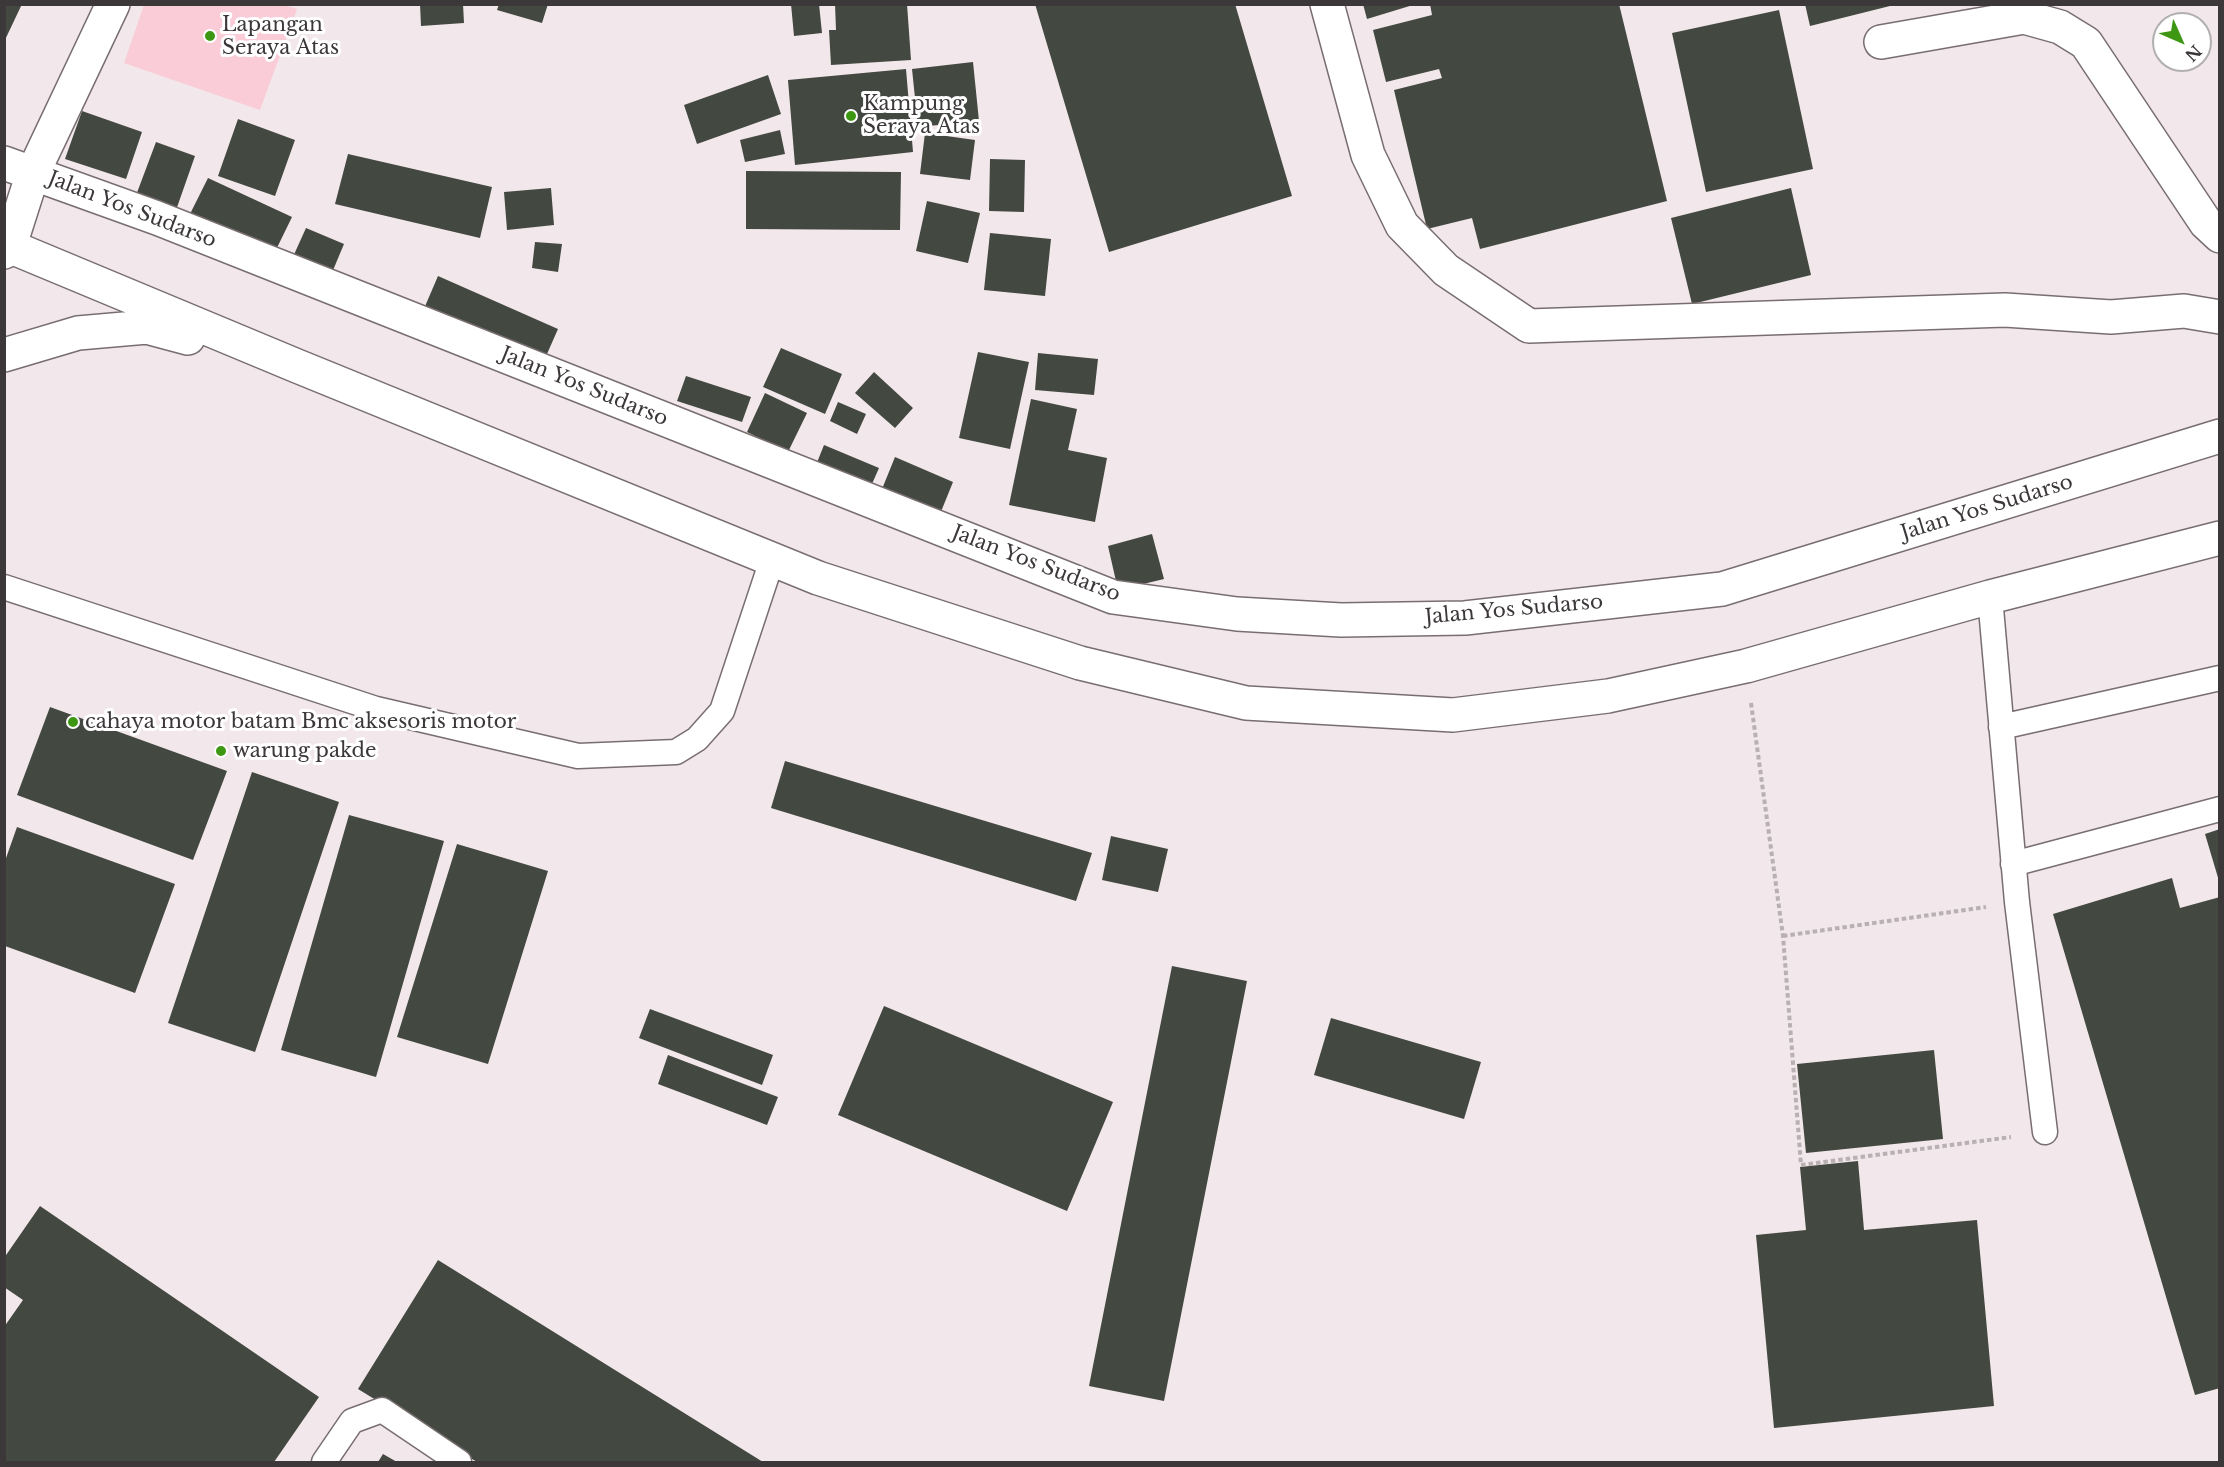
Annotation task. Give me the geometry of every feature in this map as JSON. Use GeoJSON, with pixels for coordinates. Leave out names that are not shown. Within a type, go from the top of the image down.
{"type":"FeatureCollection","features":[{"type":"Feature","properties":{"kind":"main road"},"geometry":{"type":"LineString","coordinates":[[113,4],[19,168],[6,247],[773,557],[818,578],[1080,663],[1246,703],[1453,715],[1608,696],[1746,666],[1990,597],[2220,538]]}},
{"type":"Feature","properties":{"kind":"main road"},"geometry":{"type":"LineString","coordinates":[[1327,4],[1368,155],[1402,225],[1446,270],[1529,326],[2005,310],[2111,317],[2184,311],[2220,317]]}},
{"type":"Feature","properties":{"kind":"main road"},"geometry":{"type":"LineString","coordinates":[[1881,42],[2024,17],[2060,27],[2086,43],[2206,223],[2220,236]]}},
{"type":"Feature","properties":{"kind":"main road","name":"Jalan Yos Sudarso"},"geometry":{"type":"LineString","coordinates":[[19,168],[156,218],[1113,597],[1237,614],[1341,620],[1465,618],[1722,589],[2220,436]]}},
{"type":"Feature","properties":{"kind":"main road"},"geometry":{"type":"LineString","coordinates":[[4,355],[78,333],[147,327],[297,366]]}},
{"type":"Feature","properties":{"kind":"lane"},"geometry":{"type":"LineString","coordinates":[[4,587],[376,710],[578,756],[676,752],[697,739],[722,711],[773,557]]}},
{"type":"Feature","properties":{"kind":"lane"},"geometry":{"type":"LineString","coordinates":[[1990,597],[2013,864],[2045,1132]]}},
{"type":"Feature","properties":{"kind":"lane"},"geometry":{"type":"LineString","coordinates":[[2001,727],[2220,678]]}},
{"type":"Feature","properties":{"kind":"lane"},"geometry":{"type":"LineString","coordinates":[[2013,864],[2220,809]]}},
{"type":"Feature","properties":{"kind":"lane"},"geometry":{"type":"LineString","coordinates":[[324,1462],[352,1421],[382,1410],[459,1462]]}},
{"type":"Feature","properties":{"kind":"path"},"geometry":{"type":"LineString","coordinates":[[1746,666],[1783,936],[1802,1165],[2045,1132]]}},
{"type":"Feature","properties":{"kind":"path"},"geometry":{"type":"LineString","coordinates":[[1783,936],[2017,902]]}},
{"type":"Feature","properties":{"kind":"shaded area","name":"Lapangan Seraya Atas"},"geometry":{"type":"Polygon","coordinates":[[[144,5],[284,5],[297,9],[260,110],[124,63],[144,5]]]}},
{"type":"Feature","properties":{"kind":"building"},"geometry":{"type":"Polygon","coordinates":[[[4,4],[22,4],[4,42],[4,4]]]}},
{"type":"Feature","properties":{"kind":"building"},"geometry":{"type":"Polygon","coordinates":[[[420,4],[463,4],[464,23],[421,26],[420,4]]]}},
{"type":"Feature","properties":{"kind":"building"},"geometry":{"type":"Polygon","coordinates":[[[499,4],[548,4],[542,23],[497,10],[499,4]]]}},
{"type":"Feature","properties":{"kind":"building"},"geometry":{"type":"Polygon","coordinates":[[[791,4],[819,4],[822,33],[794,36],[791,4]]]}},
{"type":"Feature","properties":{"kind":"building"},"geometry":{"type":"Polygon","coordinates":[[[835,4],[907,4],[911,60],[831,65],[829,30],[836,30],[835,4]]]}},
{"type":"Feature","properties":{"kind":"building"},"geometry":{"type":"Polygon","coordinates":[[[1035,4],[1235,4],[1292,196],[1109,252],[1035,4]]]}},
{"type":"Feature","properties":{"kind":"building"},"geometry":{"type":"Polygon","coordinates":[[[1363,4],[1413,4],[1413,5],[1367,19],[1363,4]]]}},
{"type":"Feature","properties":{"kind":"building"},"geometry":{"type":"Polygon","coordinates":[[[1430,4],[1619,4],[1667,201],[1480,249],[1472,218],[1427,229],[1394,90],[1442,78],[1439,69],[1386,82],[1373,30],[1432,15],[1430,4]]]}},
{"type":"Feature","properties":{"kind":"building"},"geometry":{"type":"Polygon","coordinates":[[[1805,4],[1893,4],[1894,5],[1810,26],[1805,4]]]}},
{"type":"Feature","properties":{"kind":"building"},"geometry":{"type":"Polygon","coordinates":[[[1779,10],[1813,169],[1706,192],[1672,33],[1779,10]]]}},
{"type":"Feature","properties":{"kind":"building"},"geometry":{"type":"Polygon","coordinates":[[[973,62],[979,121],[918,127],[912,69],[973,62]]]}},
{"type":"Feature","properties":{"kind":"building","name":"Kampung Seraya Atas"},"geometry":{"type":"Polygon","coordinates":[[[906,69],[913,152],[795,165],[788,80],[906,69]]]}},
{"type":"Feature","properties":{"kind":"building"},"geometry":{"type":"Polygon","coordinates":[[[768,75],[781,114],[697,144],[684,105],[768,75]]]}},
{"type":"Feature","properties":{"kind":"building"},"geometry":{"type":"Polygon","coordinates":[[[82,111],[142,132],[126,179],[65,159],[82,111]]]}},
{"type":"Feature","properties":{"kind":"building"},"geometry":{"type":"Polygon","coordinates":[[[238,119],[295,140],[275,196],[218,176],[238,119]]]}},
{"type":"Feature","properties":{"kind":"building"},"geometry":{"type":"Polygon","coordinates":[[[780,130],[785,154],[745,162],[740,140],[780,130]]]}},
{"type":"Feature","properties":{"kind":"building"},"geometry":{"type":"Polygon","coordinates":[[[925,133],[975,140],[970,180],[920,174],[925,133]]]}},
{"type":"Feature","properties":{"kind":"building"},"geometry":{"type":"Polygon","coordinates":[[[156,142],[195,156],[175,213],[135,198],[156,142]]]}},
{"type":"Feature","properties":{"kind":"building"},"geometry":{"type":"Polygon","coordinates":[[[348,154],[492,187],[480,238],[335,204],[348,154]]]}},
{"type":"Feature","properties":{"kind":"building"},"geometry":{"type":"Polygon","coordinates":[[[990,159],[1025,160],[1024,212],[989,211],[990,159]]]}},
{"type":"Feature","properties":{"kind":"building"},"geometry":{"type":"Polygon","coordinates":[[[746,171],[901,172],[900,230],[746,229],[746,171]]]}},
{"type":"Feature","properties":{"kind":"building"},"geometry":{"type":"Polygon","coordinates":[[[208,178],[292,217],[272,258],[188,218],[208,178]]]}},
{"type":"Feature","properties":{"kind":"building"},"geometry":{"type":"Polygon","coordinates":[[[551,188],[554,225],[507,230],[504,192],[551,188]]]}},
{"type":"Feature","properties":{"kind":"building"},"geometry":{"type":"Polygon","coordinates":[[[1791,188],[1811,275],[1692,304],[1671,218],[1791,188]]]}},
{"type":"Feature","properties":{"kind":"building"},"geometry":{"type":"Polygon","coordinates":[[[927,201],[980,213],[968,263],[916,251],[927,201]]]}},
{"type":"Feature","properties":{"kind":"building"},"geometry":{"type":"Polygon","coordinates":[[[306,228],[344,244],[331,275],[292,259],[306,228]]]}},
{"type":"Feature","properties":{"kind":"building"},"geometry":{"type":"Polygon","coordinates":[[[990,233],[1051,239],[1045,296],[984,290],[990,233]]]}},
{"type":"Feature","properties":{"kind":"building"},"geometry":{"type":"Polygon","coordinates":[[[535,242],[562,244],[558,272],[532,268],[535,242]]]}},
{"type":"Feature","properties":{"kind":"building"},"geometry":{"type":"Polygon","coordinates":[[[438,276],[558,329],[543,363],[423,311],[438,276]]]}},
{"type":"Feature","properties":{"kind":"building"},"geometry":{"type":"Polygon","coordinates":[[[781,348],[842,374],[825,414],[763,387],[781,348]]]}},
{"type":"Feature","properties":{"kind":"building"},"geometry":{"type":"Polygon","coordinates":[[[978,352],[1029,362],[1010,449],[959,438],[978,352]]]}},
{"type":"Feature","properties":{"kind":"building"},"geometry":{"type":"Polygon","coordinates":[[[1038,353],[1098,359],[1094,395],[1035,390],[1038,353]]]}},
{"type":"Feature","properties":{"kind":"building"},"geometry":{"type":"Polygon","coordinates":[[[874,372],[913,408],[895,428],[855,393],[874,372]]]}},
{"type":"Feature","properties":{"kind":"building"},"geometry":{"type":"Polygon","coordinates":[[[686,376],[751,397],[742,422],[677,401],[686,376]]]}},
{"type":"Feature","properties":{"kind":"building"},"geometry":{"type":"Polygon","coordinates":[[[765,393],[807,413],[788,452],[747,432],[765,393]]]}},
{"type":"Feature","properties":{"kind":"building"},"geometry":{"type":"Polygon","coordinates":[[[1031,399],[1077,409],[1068,450],[1107,458],[1095,522],[1009,505],[1031,399]]]}},
{"type":"Feature","properties":{"kind":"building"},"geometry":{"type":"Polygon","coordinates":[[[838,402],[866,414],[857,434],[830,421],[838,402]]]}},
{"type":"Feature","properties":{"kind":"building"},"geometry":{"type":"Polygon","coordinates":[[[824,445],[879,468],[868,493],[814,470],[824,445]]]}},
{"type":"Feature","properties":{"kind":"building"},"geometry":{"type":"Polygon","coordinates":[[[895,457],[953,482],[938,519],[880,494],[895,457]]]}},
{"type":"Feature","properties":{"kind":"building"},"geometry":{"type":"Polygon","coordinates":[[[1152,534],[1164,579],[1118,590],[1108,546],[1152,534]]]}},
{"type":"Feature","properties":{"kind":"building"},"geometry":{"type":"Polygon","coordinates":[[[50,707],[227,771],[193,860],[17,795],[50,707]]]}},
{"type":"Feature","properties":{"kind":"building"},"geometry":{"type":"Polygon","coordinates":[[[785,761],[1092,853],[1076,901],[771,808],[785,761]]]}},
{"type":"Feature","properties":{"kind":"building"},"geometry":{"type":"Polygon","coordinates":[[[252,772],[339,802],[255,1052],[168,1023],[252,772]]]}},
{"type":"Feature","properties":{"kind":"building"},"geometry":{"type":"Polygon","coordinates":[[[349,815],[444,841],[376,1077],[281,1050],[349,815]]]}},
{"type":"Feature","properties":{"kind":"building"},"geometry":{"type":"Polygon","coordinates":[[[17,827],[175,884],[135,993],[5,946],[5,861],[17,827]]]}},
{"type":"Feature","properties":{"kind":"building"},"geometry":{"type":"Polygon","coordinates":[[[2220,829],[2220,881],[2219,881],[2205,834],[2220,829]]]}},
{"type":"Feature","properties":{"kind":"building"},"geometry":{"type":"Polygon","coordinates":[[[1111,836],[1168,849],[1158,892],[1102,880],[1111,836]]]}},
{"type":"Feature","properties":{"kind":"building"},"geometry":{"type":"Polygon","coordinates":[[[457,844],[548,871],[488,1064],[397,1037],[457,844]]]}},
{"type":"Feature","properties":{"kind":"building"},"geometry":{"type":"Polygon","coordinates":[[[2172,878],[2180,908],[2220,897],[2220,1388],[2195,1395],[2053,914],[2172,878]]]}},
{"type":"Feature","properties":{"kind":"building"},"geometry":{"type":"Polygon","coordinates":[[[1172,966],[1247,981],[1164,1401],[1089,1386],[1172,966]]]}},
{"type":"Feature","properties":{"kind":"building"},"geometry":{"type":"Polygon","coordinates":[[[884,1006],[1113,1102],[1067,1211],[838,1115],[884,1006]]]}},
{"type":"Feature","properties":{"kind":"building"},"geometry":{"type":"Polygon","coordinates":[[[650,1009],[773,1055],[762,1085],[639,1038],[650,1009]]]}},
{"type":"Feature","properties":{"kind":"building"},"geometry":{"type":"Polygon","coordinates":[[[1331,1018],[1481,1062],[1464,1119],[1314,1075],[1331,1018]]]}},
{"type":"Feature","properties":{"kind":"building"},"geometry":{"type":"Polygon","coordinates":[[[1934,1050],[1943,1139],[1806,1153],[1797,1064],[1934,1050]]]}},
{"type":"Feature","properties":{"kind":"building"},"geometry":{"type":"Polygon","coordinates":[[[668,1055],[778,1097],[767,1125],[658,1084],[668,1055]]]}},
{"type":"Feature","properties":{"kind":"building"},"geometry":{"type":"Polygon","coordinates":[[[1858,1161],[1864,1230],[1977,1220],[1994,1406],[1774,1428],[1756,1235],[1806,1230],[1800,1167],[1858,1161]]]}},
{"type":"Feature","properties":{"kind":"building"},"geometry":{"type":"Polygon","coordinates":[[[40,1206],[319,1397],[274,1462],[4,1462],[4,1327],[23,1300],[4,1287],[4,1258],[40,1206]]]}},
{"type":"Feature","properties":{"kind":"building"},"geometry":{"type":"Polygon","coordinates":[[[438,1260],[763,1462],[477,1462],[358,1389],[438,1260]]]}},
{"type":"Feature","properties":{"kind":"building"},"geometry":{"type":"Polygon","coordinates":[[[383,1454],[397,1462],[378,1462],[383,1454]]]}},
{"type":"Feature","properties":{"kind":"place","name":"Lapangan Seraya Atas"},"geometry":{"type":"Point","coordinates":[210,36]}},
{"type":"Feature","properties":{"kind":"place","name":"Kampung Seraya Atas"},"geometry":{"type":"Point","coordinates":[851,116]}},
{"type":"Feature","properties":{"kind":"place","name":"cahaya motor batam Bmc aksesoris motor"},"geometry":{"type":"Point","coordinates":[73,722]}},
{"type":"Feature","properties":{"kind":"place","name":"warung pakde"},"geometry":{"type":"Point","coordinates":[221,751]}}]}
